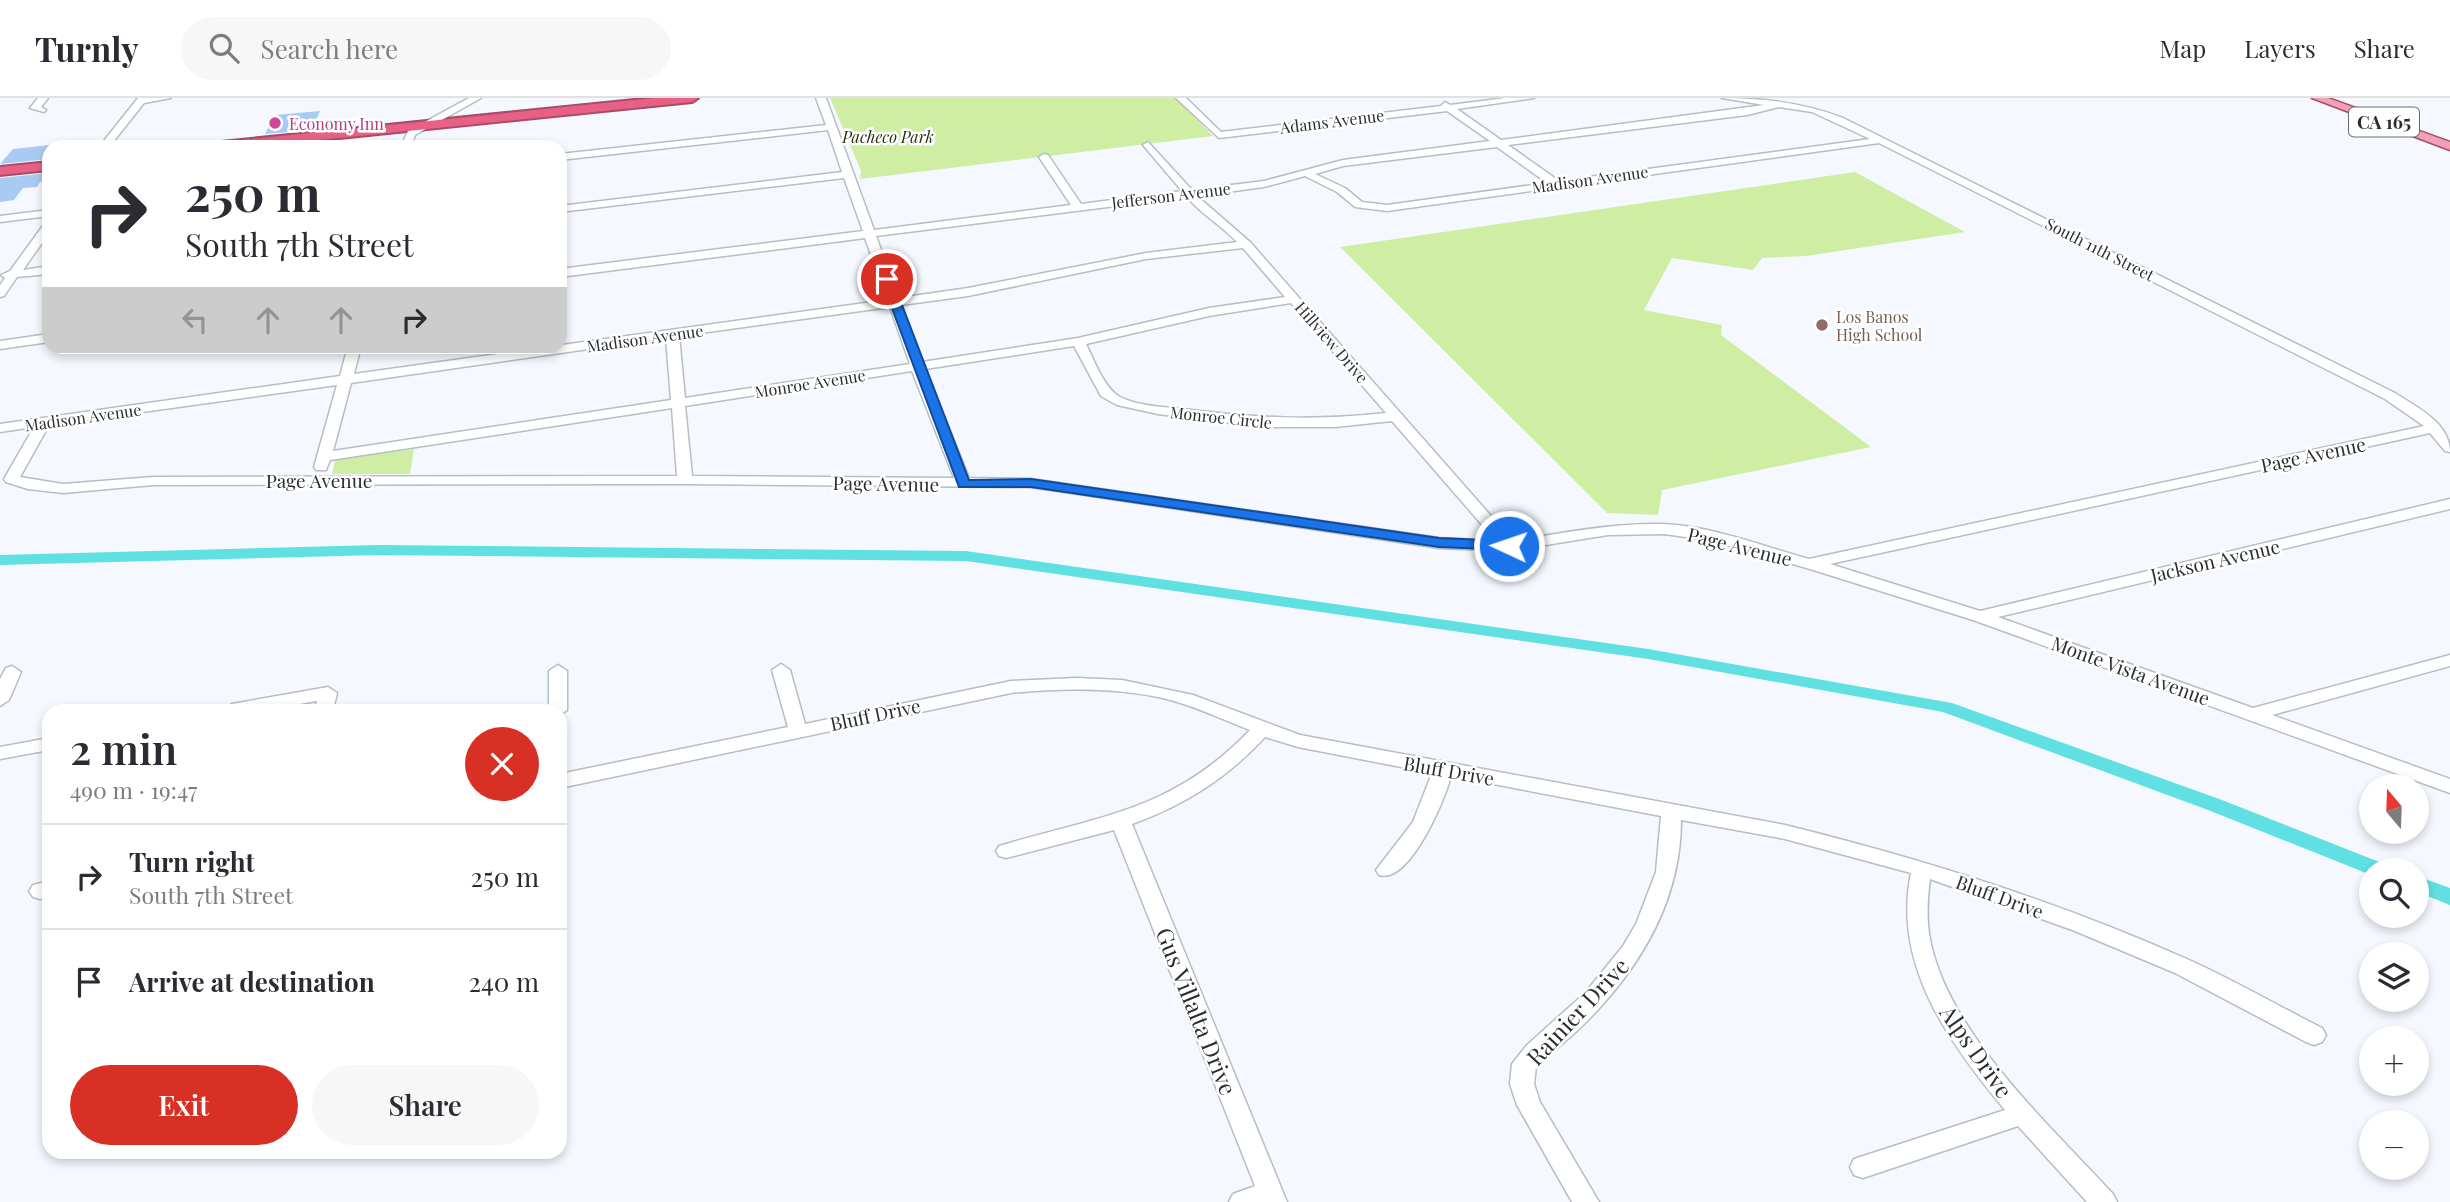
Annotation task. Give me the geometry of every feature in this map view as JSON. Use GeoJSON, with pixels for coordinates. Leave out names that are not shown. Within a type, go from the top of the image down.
{"type":"FeatureCollection","features":[{"type":"Feature","properties":{"kind":"highway"},"geometry":{"type":"LineString","coordinates":[[279,140],[692,98]]}},
{"type":"Feature","properties":{"kind":"highway"},"geometry":{"type":"LineString","coordinates":[[0,169],[23,164],[42,164]]}},
{"type":"Feature","properties":{"kind":"highway"},"geometry":{"type":"LineString","coordinates":[[0,169],[42,165]]}},
{"type":"Feature","properties":{"kind":"main road","name":"CA 165"},"geometry":{"type":"LineString","coordinates":[[2318,98],[2450,146]]}},
{"type":"Feature","properties":{"kind":"street"},"geometry":{"type":"LineString","coordinates":[[41,110],[35,108],[43,98]]}},
{"type":"Feature","properties":{"kind":"street"},"geometry":{"type":"LineString","coordinates":[[110,140],[142,99],[166,98]]}},
{"type":"Feature","properties":{"kind":"street"},"geometry":{"type":"LineString","coordinates":[[408,140],[409,136],[426,125],[476,98]]}},
{"type":"Feature","properties":{"kind":"street"},"geometry":{"type":"LineString","coordinates":[[821,98],[918,366],[964,484]]}},
{"type":"Feature","properties":{"kind":"street","name":"Adams Avenue"},"geometry":{"type":"LineString","coordinates":[[1181,98],[1219,135],[1529,98]]}},
{"type":"Feature","properties":{"kind":"street"},"geometry":{"type":"LineString","coordinates":[[1435,98],[1556,184]]}},
{"type":"Feature","properties":{"kind":"street","name":"South 11th Street"},"geometry":{"type":"LineString","coordinates":[[1727,98],[1779,104],[1828,115],[1882,140],[2390,396],[2435,428],[2450,448]]}},
{"type":"Feature","properties":{"kind":"street","name":"Jefferson Avenue"},"geometry":{"type":"LineString","coordinates":[[567,272],[1264,184],[1343,163],[1747,112],[1779,104]]}},
{"type":"Feature","properties":{"kind":"street"},"geometry":{"type":"LineString","coordinates":[[567,156],[832,127]]}},
{"type":"Feature","properties":{"kind":"street","name":"Madison Avenue"},"geometry":{"type":"LineString","coordinates":[[1308,174],[1341,190],[1359,205],[1387,208],[1882,140]]}},
{"type":"Feature","properties":{"kind":"street","name":"Hillview Drive"},"geometry":{"type":"LineString","coordinates":[[1149,145],[1189,193],[1247,244],[1509,546]]}},
{"type":"Feature","properties":{"kind":"street"},"geometry":{"type":"LineString","coordinates":[[1044,157],[1078,207]]}},
{"type":"Feature","properties":{"kind":"street"},"geometry":{"type":"LineString","coordinates":[[567,208],[849,174]]}},
{"type":"Feature","properties":{"kind":"street"},"geometry":{"type":"LineString","coordinates":[[0,219],[42,214]]}},
{"type":"Feature","properties":{"kind":"street"},"geometry":{"type":"LineString","coordinates":[[0,293],[42,235]]}},
{"type":"Feature","properties":{"kind":"street","name":"Madison Avenue"},"geometry":{"type":"LineString","coordinates":[[567,349],[1009,285],[1146,256],[1247,244]]}},
{"type":"Feature","properties":{"kind":"street"},"geometry":{"type":"LineString","coordinates":[[0,275],[42,271]]}},
{"type":"Feature","properties":{"kind":"street","name":"Monroe Avenue"},"geometry":{"type":"LineString","coordinates":[[324,457],[1078,342],[1209,312],[1294,299]]}},
{"type":"Feature","properties":{"kind":"street"},"geometry":{"type":"LineString","coordinates":[[672,334],[676,404],[685,480]]}},
{"type":"Feature","properties":{"kind":"street"},"geometry":{"type":"LineString","coordinates":[[0,345],[42,339]]}},
{"type":"Feature","properties":{"kind":"street","name":"Monroe Circle"},"geometry":{"type":"LineString","coordinates":[[1078,342],[1106,393],[1116,401],[1158,410],[1265,423],[1335,424],[1397,416]]}},
{"type":"Feature","properties":{"kind":"street"},"geometry":{"type":"LineString","coordinates":[[317,480],[353,354]]}},
{"type":"Feature","properties":{"kind":"street","name":"Madison Avenue"},"geometry":{"type":"LineString","coordinates":[[0,428],[530,354]]}},
{"type":"Feature","properties":{"kind":"street","name":"Page Avenue"},"geometry":{"type":"LineString","coordinates":[[44,422],[11,479],[34,488],[73,489],[153,481],[317,480],[1031,483],[1439,543],[1509,546],[1608,530],[1665,529],[1714,537],[1810,564],[2435,428]]}},
{"type":"Feature","properties":{"kind":"street","name":"Jackson Avenue"},"geometry":{"type":"LineString","coordinates":[[1979,616],[2450,504]]}},
{"type":"Feature","properties":{"kind":"street","name":"Monte Vista Avenue"},"geometry":{"type":"LineString","coordinates":[[1810,564],[1979,616],[2450,786]]}},
{"type":"Feature","properties":{"kind":"street"},"geometry":{"type":"LineString","coordinates":[[2255,714],[2450,660]]}},
{"type":"Feature","properties":{"kind":"street"},"geometry":{"type":"LineString","coordinates":[[780,670],[798,730]]}},
{"type":"Feature","properties":{"kind":"street"},"geometry":{"type":"LineString","coordinates":[[558,671],[558,704]]}},
{"type":"Feature","properties":{"kind":"street"},"geometry":{"type":"LineString","coordinates":[[0,700],[12,672]]}},
{"type":"Feature","properties":{"kind":"street","name":"Bluff Drive"},"geometry":{"type":"LineString","coordinates":[[567,780],[983,692],[1044,684],[1102,685],[1172,695],[1298,741],[1797,835],[1922,869],[2083,925],[2183,967],[2314,1035]]}},
{"type":"Feature","properties":{"kind":"street"},"geometry":{"type":"LineString","coordinates":[[266,704],[328,693],[325,704]]}},
{"type":"Feature","properties":{"kind":"street"},"geometry":{"type":"LineString","coordinates":[[1006,851],[1084,832],[1155,806],[1212,776],[1262,730]]}},
{"type":"Feature","properties":{"kind":"street"},"geometry":{"type":"LineString","coordinates":[[0,753],[42,745]]}},
{"type":"Feature","properties":{"kind":"street"},"geometry":{"type":"LineString","coordinates":[[1386,870],[1407,849],[1422,827],[1440,784],[1443,768]]}},
{"type":"Feature","properties":{"kind":"street","name":"Rainier Drive"},"geometry":{"type":"LineString","coordinates":[[1586,1202],[1529,1105],[1522,1084],[1524,1063],[1602,990],[1637,944],[1661,894],[1669,861],[1671,811]]}},
{"type":"Feature","properties":{"kind":"street","name":"Gus Villalta Drive"},"geometry":{"type":"LineString","coordinates":[[1120,819],[1272,1198]]}},
{"type":"Feature","properties":{"kind":"street","name":"Alps Drive"},"geometry":{"type":"LineString","coordinates":[[1922,869],[1916,908],[1918,930],[1922,953],[1939,996],[1964,1037],[2023,1114],[2104,1202]]}},
{"type":"Feature","properties":{"kind":"street"},"geometry":{"type":"LineString","coordinates":[[1863,1167],[2023,1114]]}},
{"type":"Feature","properties":{"kind":"street"},"geometry":{"type":"LineString","coordinates":[[1242,1202],[1272,1198]]}},
{"type":"Feature","properties":{"kind":"green space","name":"Pacheco Park"},"geometry":{"type":"Polygon","coordinates":[[[830,98],[1176,98],[1213,136],[860,179],[861,171],[830,98]]]}},
{"type":"Feature","properties":{"kind":"green space"},"geometry":{"type":"Polygon","coordinates":[[[1855,172],[1965,232],[1806,256],[1762,258],[1753,270],[1672,258],[1644,310],[1722,325],[1721,335],[1871,447],[1662,490],[1658,515],[1607,513],[1340,247],[1855,172]]]}},
{"type":"Feature","properties":{"kind":"green space"},"geometry":{"type":"Polygon","coordinates":[[[414,449],[410,474],[332,474],[335,460],[414,449]]]}},
{"type":"Feature","properties":{"kind":"building"},"geometry":{"type":"Polygon","coordinates":[[[320,111],[312,130],[265,134],[275,115],[320,111]]]}},
{"type":"Feature","properties":{"kind":"building"},"geometry":{"type":"Polygon","coordinates":[[[42,146],[42,160],[0,164],[13,149],[42,146]]]}},
{"type":"Feature","properties":{"kind":"building"},"geometry":{"type":"Polygon","coordinates":[[[42,174],[42,182],[37,187],[23,188],[14,200],[0,202],[0,178],[42,174]]]}},
{"type":"Feature","properties":{"kind":"waterway"},"geometry":{"type":"LineString","coordinates":[[0,560],[378,550],[966,556],[1648,654],[1946,707],[2215,805],[2359,862]]}},
{"type":"Feature","properties":{"kind":"waterway"},"geometry":{"type":"LineString","coordinates":[[1735,668],[1749,670]]}},
{"type":"Feature","properties":{"kind":"waterway"},"geometry":{"type":"LineString","coordinates":[[2429,889],[2450,897]]}},
{"type":"Feature","properties":{"kind":"place","name":"Economy Inn"},"geometry":{"type":"Point","coordinates":[275,123]}},
{"type":"Feature","properties":{"kind":"place","name":"Los Banos High School"},"geometry":{"type":"Point","coordinates":[1822,325]}},
{"type":"Feature","properties":{"kind":"route"},"geometry":{"type":"LineString","coordinates":[[887,279],[964,484],[1031,483],[1439,543],[1509,546]]}}]}
